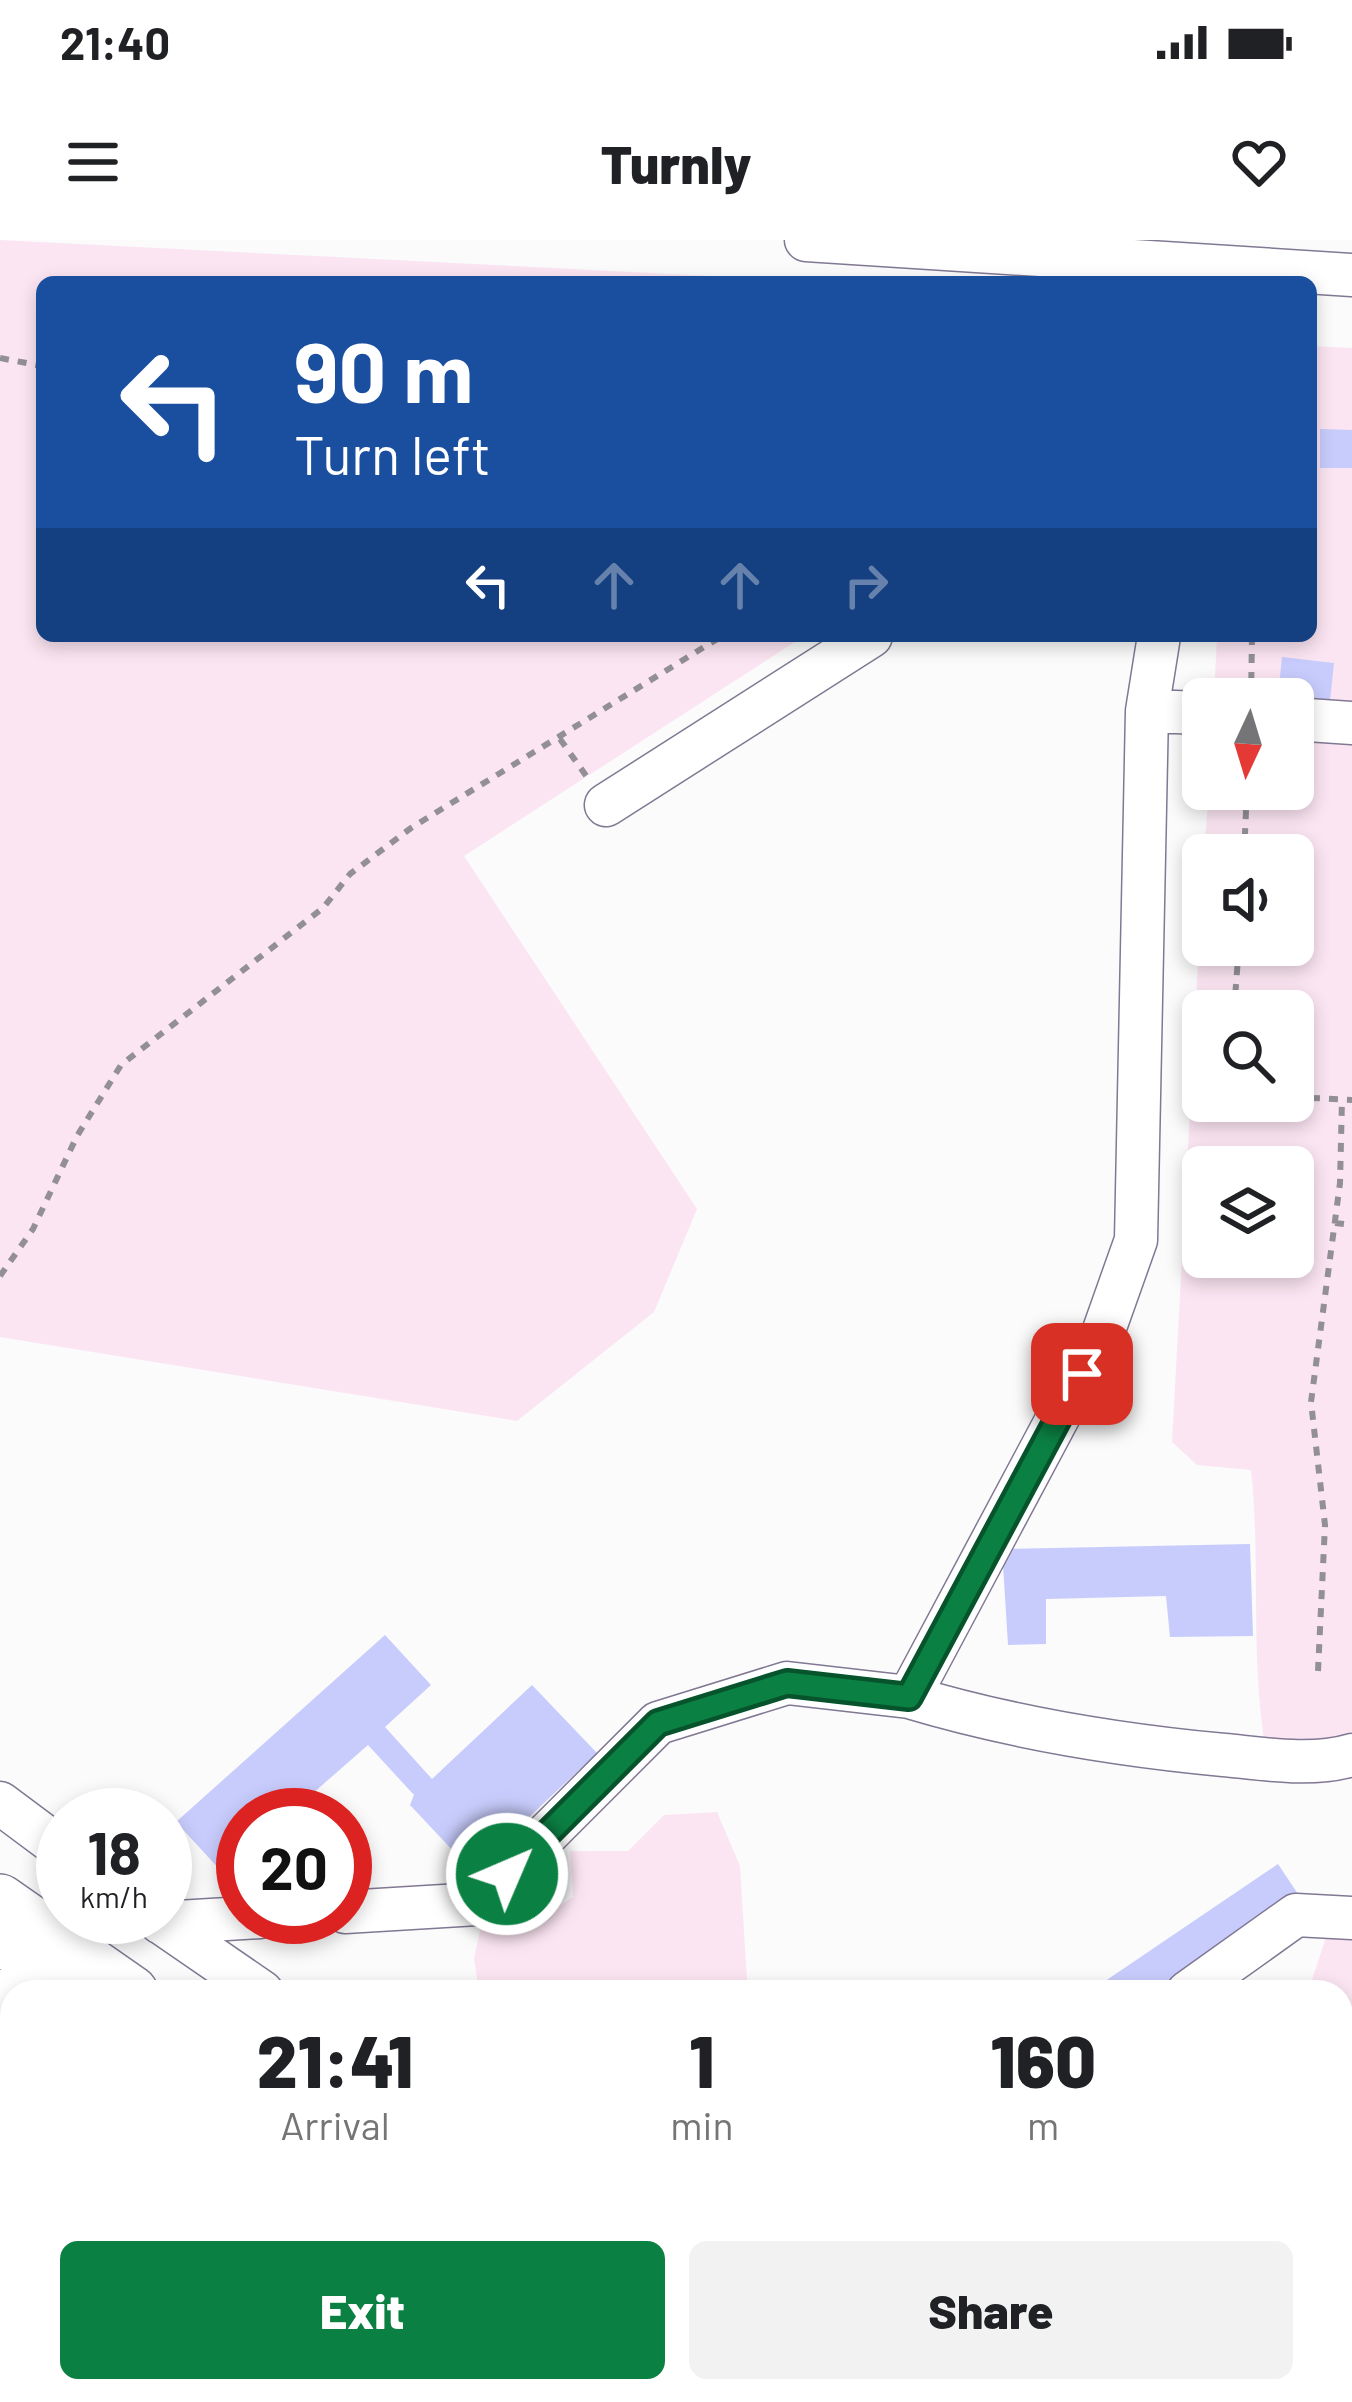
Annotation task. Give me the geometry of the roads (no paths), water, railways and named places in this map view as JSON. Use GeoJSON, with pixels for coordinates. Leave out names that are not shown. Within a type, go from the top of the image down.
{"type":"FeatureCollection","features":[{"type":"Feature","properties":{"kind":"highway"},"geometry":{"type":"LineString","coordinates":[[0,1932],[66,1980]]}},
{"type":"Feature","properties":{"kind":"main road"},"geometry":{"type":"LineString","coordinates":[[0,1900],[115,1980]]}},
{"type":"Feature","properties":{"kind":"street"},"geometry":{"type":"LineString","coordinates":[[806,240],[1252,275],[1352,274]]}},
{"type":"Feature","properties":{"kind":"street"},"geometry":{"type":"LineString","coordinates":[[605,805],[862,642]]}},
{"type":"Feature","properties":{"kind":"street"},"geometry":{"type":"LineString","coordinates":[[909,1697],[1103,1333],[1136,1240],[1148,711],[1158,642]]}},
{"type":"Feature","properties":{"kind":"street"},"geometry":{"type":"LineString","coordinates":[[1148,711],[1182,712]]}},
{"type":"Feature","properties":{"kind":"street"},"geometry":{"type":"LineString","coordinates":[[1314,720],[1352,723]]}},
{"type":"Feature","properties":{"kind":"street"},"geometry":{"type":"LineString","coordinates":[[372,1910],[477,1904],[658,1723],[787,1683],[909,1697],[990,1721],[1160,1749],[1292,1761],[1352,1755]]}},
{"type":"Feature","properties":{"kind":"street"},"geometry":{"type":"LineString","coordinates":[[0,1803],[36,1830]]}},
{"type":"Feature","properties":{"kind":"street"},"geometry":{"type":"LineString","coordinates":[[1205,1980],[1296,1915],[1352,1918]]}},
{"type":"Feature","properties":{"kind":"street"},"geometry":{"type":"LineString","coordinates":[[192,1944],[244,1980]]}}]}
